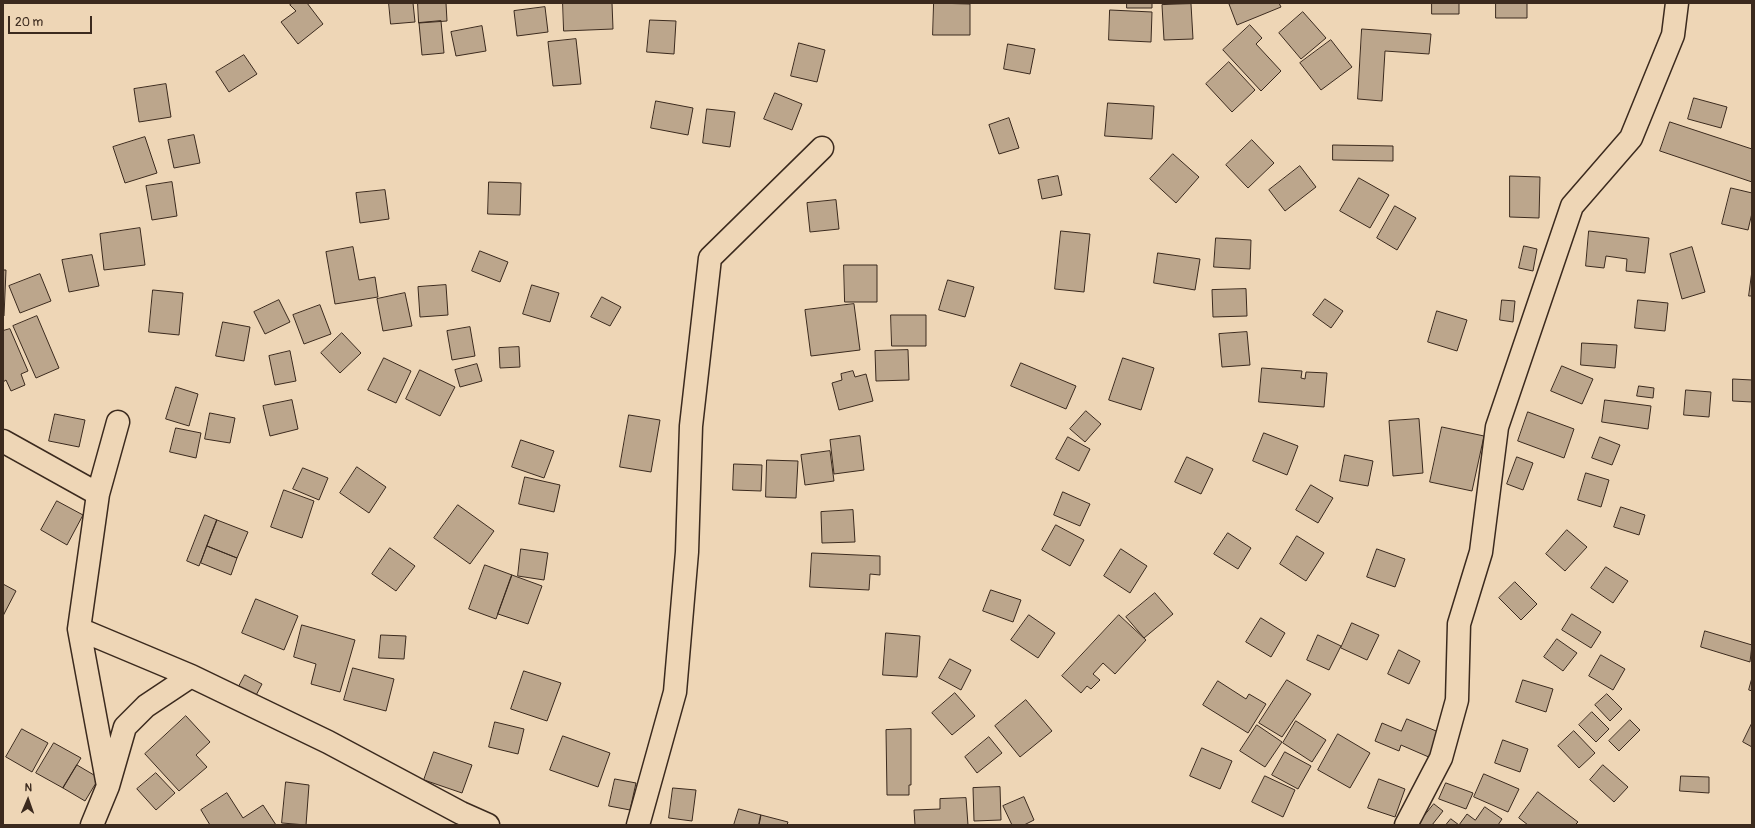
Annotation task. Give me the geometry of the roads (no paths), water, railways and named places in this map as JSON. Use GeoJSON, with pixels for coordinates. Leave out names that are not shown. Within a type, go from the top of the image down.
{"type":"FeatureCollection","features":[{"type":"Feature","properties":{"kind":"street"},"geometry":{"type":"LineString","coordinates":[[1406,825],[1441,758],[1457,700],[1459,624],[1481,552],[1497,427],[1572,206],[1631,138],[1673,35],[1677,3]]}},
{"type":"Feature","properties":{"kind":"street"},"geometry":{"type":"LineString","coordinates":[[638,825],[675,692],[687,552],[691,426],[710,258],[822,148]]}},
{"type":"Feature","properties":{"kind":"street"},"geometry":{"type":"LineString","coordinates":[[108,786],[79,629],[98,494],[118,422]]}},
{"type":"Feature","properties":{"kind":"street"},"geometry":{"type":"LineString","coordinates":[[3,441],[98,494]]}},
{"type":"Feature","properties":{"kind":"street"},"geometry":{"type":"LineString","coordinates":[[79,629],[191,676],[328,742],[461,813],[488,825]]}},
{"type":"Feature","properties":{"kind":"street"},"geometry":{"type":"LineString","coordinates":[[92,825],[108,786],[125,727],[146,706],[191,676]]}}]}
